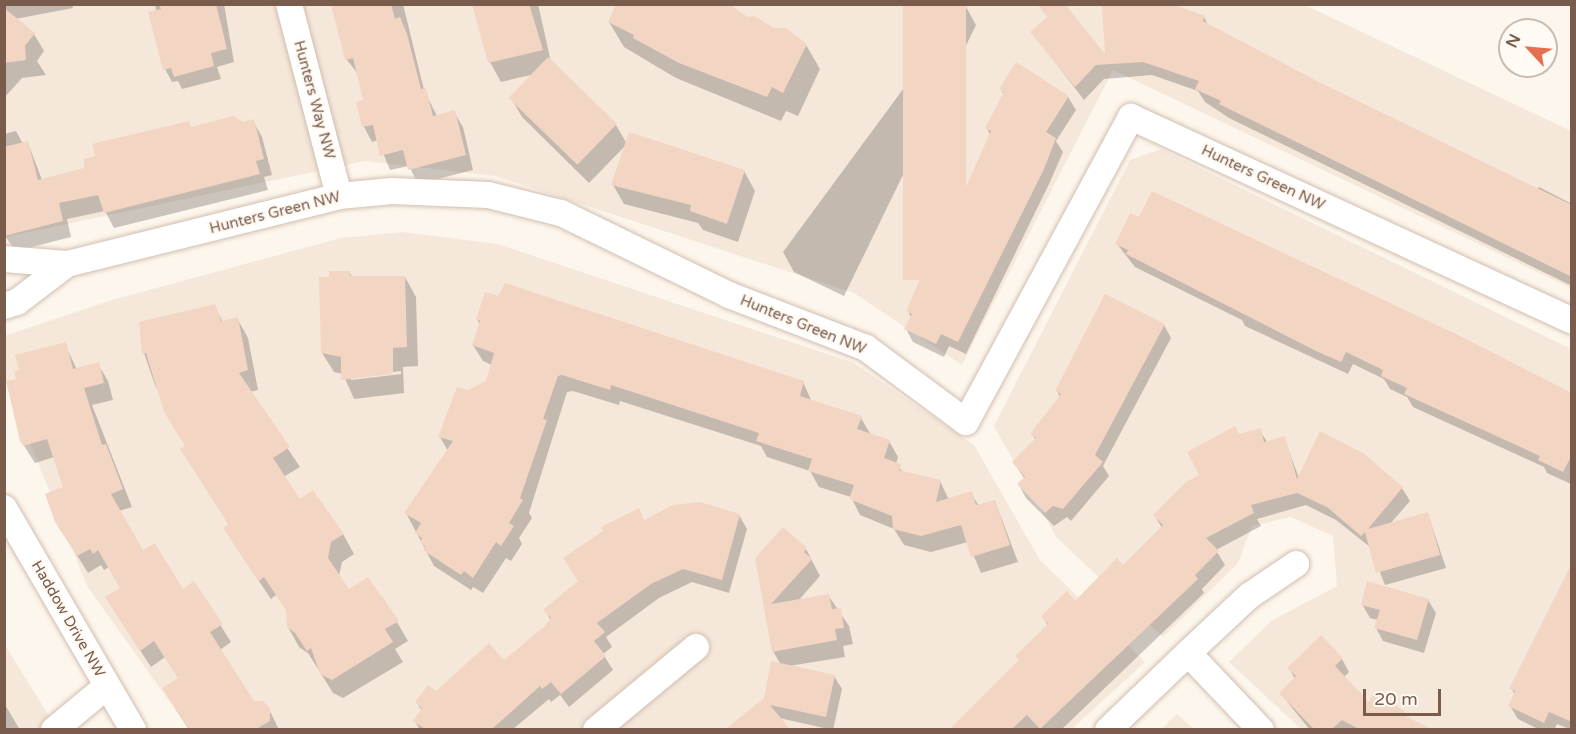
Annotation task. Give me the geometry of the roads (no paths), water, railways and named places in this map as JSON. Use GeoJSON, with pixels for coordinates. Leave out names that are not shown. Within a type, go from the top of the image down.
{"type":"FeatureCollection","features":[{"type":"Feature","properties":{"kind":"street","name":"Hunters Way NW"},"geometry":{"type":"LineString","coordinates":[[288,4],[339,196]]}},
{"type":"Feature","properties":{"kind":"street","name":"Hunters Green NW"},"geometry":{"type":"LineString","coordinates":[[4,259],[67,264],[339,196],[392,191],[488,195],[561,213],[729,295],[866,348],[966,422],[1131,117],[1572,321]]}},
{"type":"Feature","properties":{"kind":"street","name":"Hunters Green NW"},"geometry":{"type":"LineString","coordinates":[[4,306],[17,302],[67,264]]}},
{"type":"Feature","properties":{"kind":"street","name":"Haddow Drive NW"},"geometry":{"type":"LineString","coordinates":[[4,508],[107,686],[124,727]]}},
{"type":"Feature","properties":{"kind":"street"},"geometry":{"type":"LineString","coordinates":[[1108,729],[1249,596],[1296,564]]}},
{"type":"Feature","properties":{"kind":"street"},"geometry":{"type":"LineString","coordinates":[[596,729],[696,647]]}},
{"type":"Feature","properties":{"kind":"street"},"geometry":{"type":"LineString","coordinates":[[1188,653],[1261,729]]}},
{"type":"Feature","properties":{"kind":"street"},"geometry":{"type":"LineString","coordinates":[[54,729],[107,686]]}}]}
